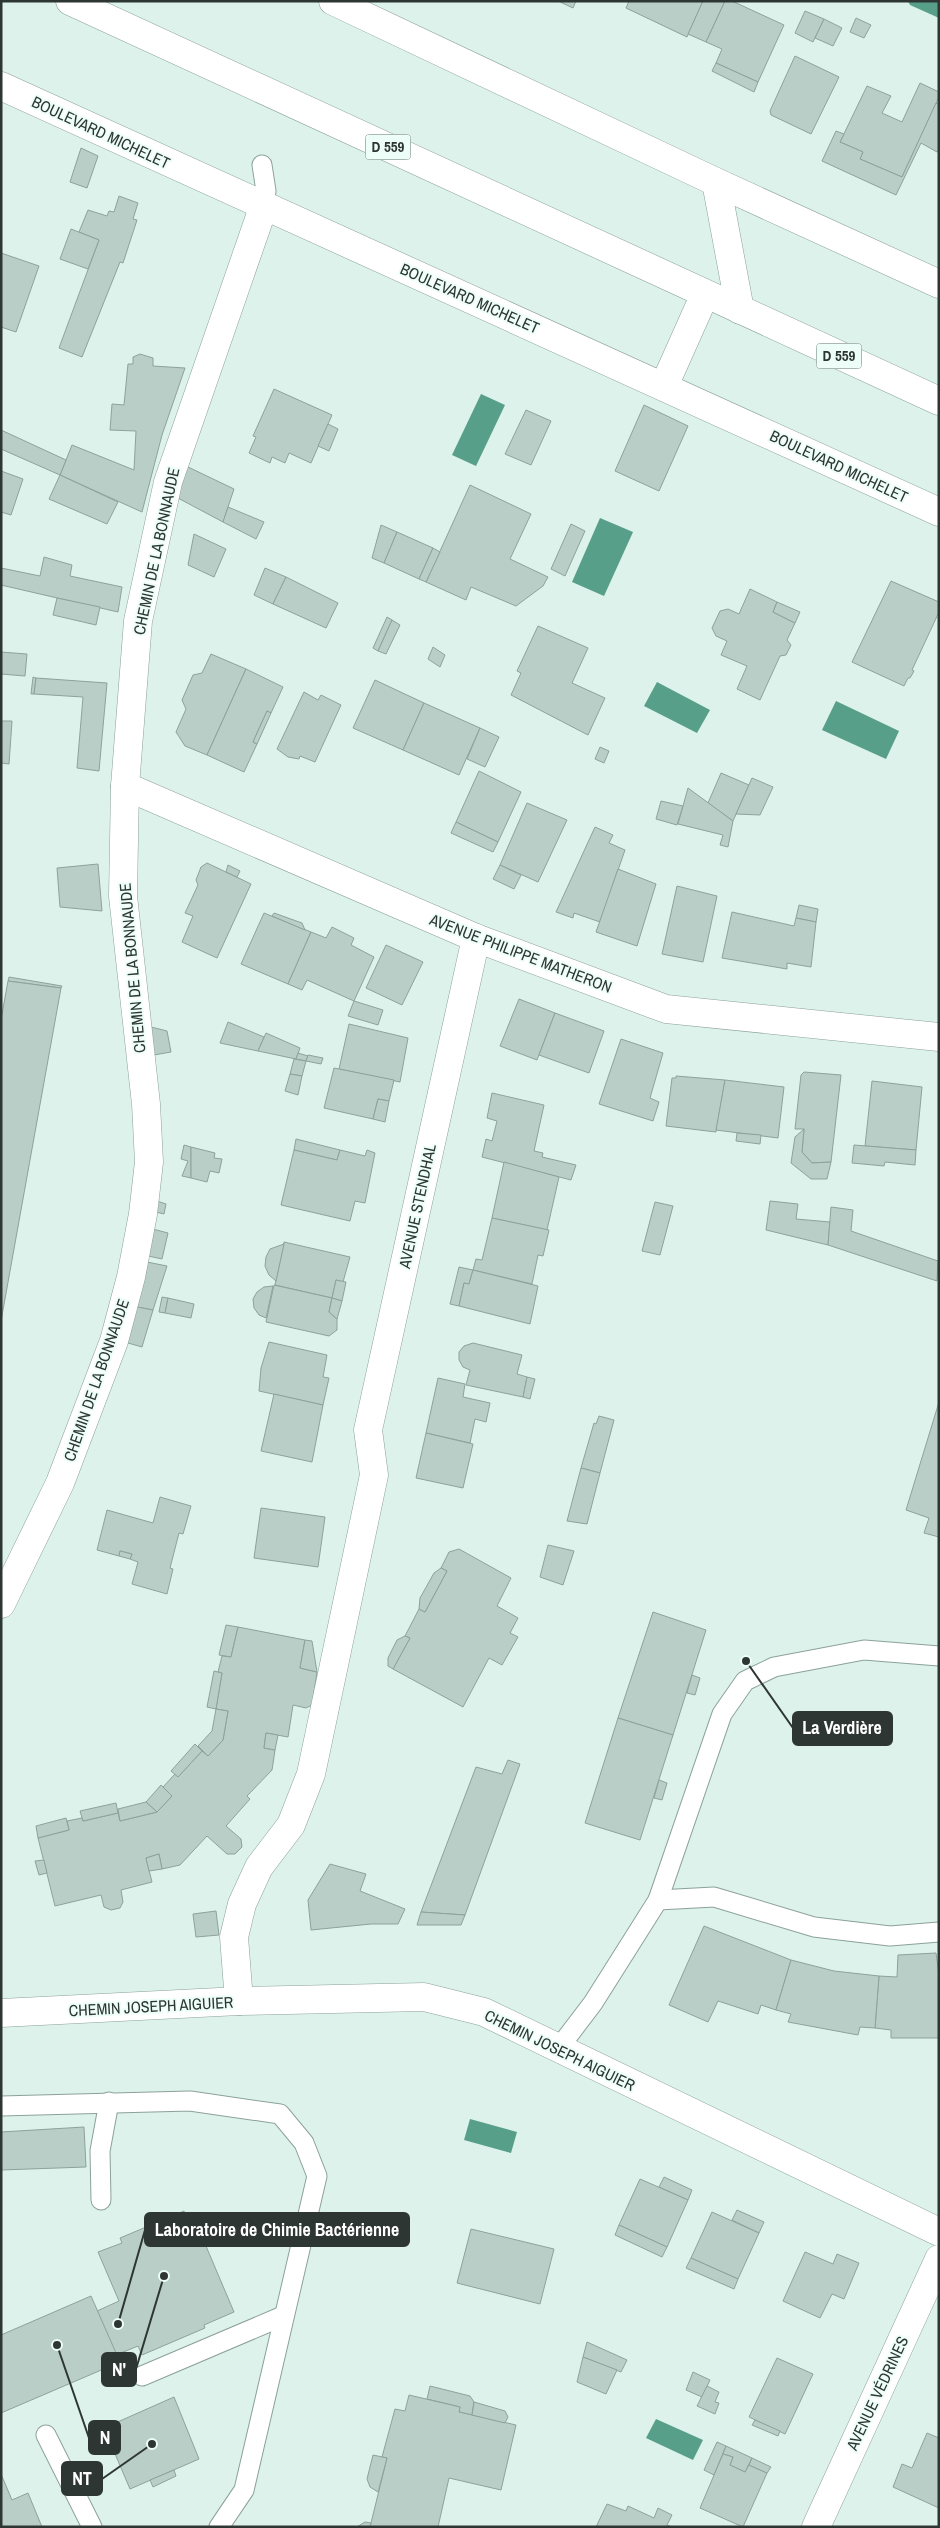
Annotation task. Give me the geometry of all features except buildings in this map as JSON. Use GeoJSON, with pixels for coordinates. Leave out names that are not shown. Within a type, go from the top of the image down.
{"type":"FeatureCollection","features":[{"type":"Feature","properties":{"kind":"street","name":"D 559"},"geometry":{"type":"LineString","coordinates":[[70,1],[939,401]]}},
{"type":"Feature","properties":{"kind":"street"},"geometry":{"type":"LineString","coordinates":[[333,1],[716,182],[939,284]]}},
{"type":"Feature","properties":{"kind":"street","name":"BOULEVARD MICHELET"},"geometry":{"type":"LineString","coordinates":[[1,86],[939,512]]}},
{"type":"Feature","properties":{"kind":"street"},"geometry":{"type":"LineString","coordinates":[[716,182],[740,310]]}},
{"type":"Feature","properties":{"kind":"street","name":"CHEMIN DE LA BONNAUDE"},"geometry":{"type":"LineString","coordinates":[[1,1604],[60,1483],[114,1341],[131,1277],[143,1214],[149,1162],[146,1104],[122,896],[125,786],[138,621],[168,482],[264,205]]}},
{"type":"Feature","properties":{"kind":"street"},"geometry":{"type":"LineString","coordinates":[[664,386],[705,294]]}},
{"type":"Feature","properties":{"kind":"street","name":"AVENUE PHILIPPE MATHERON"},"geometry":{"type":"LineString","coordinates":[[125,786],[476,938],[666,1009],[939,1037]]}},
{"type":"Feature","properties":{"kind":"street","name":"AVENUE STENDHAL"},"geometry":{"type":"LineString","coordinates":[[238,2001],[234,1937],[242,1904],[260,1867],[290,1824],[311,1774],[374,1475],[368,1430],[476,938]]}},
{"type":"Feature","properties":{"kind":"street","name":"CHEMIN JOSEPH AIGUIER"},"geometry":{"type":"LineString","coordinates":[[1,2014],[238,2001],[424,1997],[484,2012],[939,2232]]}},
{"type":"Feature","properties":{"kind":"street","name":"AVENUE VÉDRINES"},"geometry":{"type":"LineString","coordinates":[[816,2527],[939,2259]]}},
{"type":"Feature","properties":{"kind":"lane"},"geometry":{"type":"LineString","coordinates":[[262,165],[266,191],[264,205]]}},
{"type":"Feature","properties":{"kind":"lane"},"geometry":{"type":"LineString","coordinates":[[558,2049],[593,2003],[658,1900],[722,1714],[745,1681],[774,1667],[864,1650],[939,1656]]}},
{"type":"Feature","properties":{"kind":"lane"},"geometry":{"type":"LineString","coordinates":[[658,1900],[714,1896],[814,1928],[890,1936],[939,1932]]}},
{"type":"Feature","properties":{"kind":"lane"},"geometry":{"type":"LineString","coordinates":[[1,2106],[190,2101],[280,2114],[304,2143],[317,2176],[244,2490],[219,2527]]}},
{"type":"Feature","properties":{"kind":"lane"},"geometry":{"type":"LineString","coordinates":[[101,2200],[100,2151],[109,2102]]}},
{"type":"Feature","properties":{"kind":"lane"},"geometry":{"type":"LineString","coordinates":[[142,2376],[283,2316]]}},
{"type":"Feature","properties":{"kind":"lane"},"geometry":{"type":"LineString","coordinates":[[46,2435],[92,2527]]}},
{"type":"Feature","properties":{"kind":"shaded area"},"geometry":{"type":"Polygon","coordinates":[[[908,1],[939,1],[939,18],[910,5],[908,1]]]}},
{"type":"Feature","properties":{"kind":"shaded area"},"geometry":{"type":"Polygon","coordinates":[[[481,394],[505,405],[476,466],[452,455],[481,394]]]}},
{"type":"Feature","properties":{"kind":"shaded area"},"geometry":{"type":"Polygon","coordinates":[[[600,518],[633,532],[604,596],[572,582],[600,518]]]}},
{"type":"Feature","properties":{"kind":"shaded area"},"geometry":{"type":"Polygon","coordinates":[[[657,682],[710,710],[697,733],[644,706],[657,682]]]}},
{"type":"Feature","properties":{"kind":"shaded area"},"geometry":{"type":"Polygon","coordinates":[[[836,701],[899,731],[886,759],[822,730],[836,701]]]}},
{"type":"Feature","properties":{"kind":"shaded area"},"geometry":{"type":"Polygon","coordinates":[[[470,2119],[517,2132],[511,2153],[464,2140],[470,2119]]]}},
{"type":"Feature","properties":{"kind":"shaded area"},"geometry":{"type":"Polygon","coordinates":[[[656,2419],[703,2440],[693,2460],[646,2438],[656,2419]]]}},
{"type":"Feature","properties":{"kind":"place","name":"La Verdière"},"geometry":{"type":"Point","coordinates":[746,1661]}},
{"type":"Feature","properties":{"kind":"place","name":"N'"},"geometry":{"type":"Point","coordinates":[164,2276]}},
{"type":"Feature","properties":{"kind":"place","name":"Laboratoire de Chimie Bactérienne"},"geometry":{"type":"Point","coordinates":[118,2324]}},
{"type":"Feature","properties":{"kind":"place","name":"N"},"geometry":{"type":"Point","coordinates":[57,2345]}},
{"type":"Feature","properties":{"kind":"place","name":"NT"},"geometry":{"type":"Point","coordinates":[152,2444]}}]}
